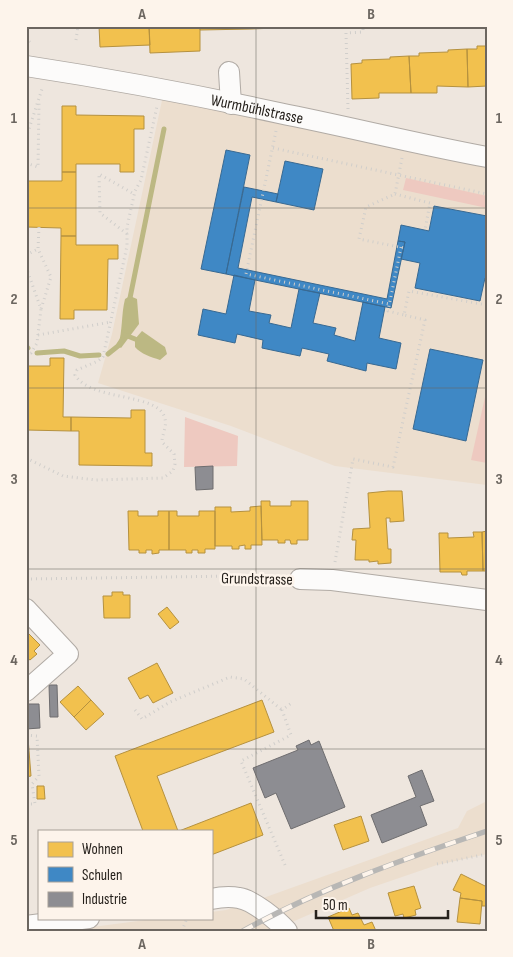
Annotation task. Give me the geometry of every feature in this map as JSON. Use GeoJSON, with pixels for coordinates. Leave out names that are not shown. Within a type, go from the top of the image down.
{"type":"FeatureCollection","features":[{"type":"Feature","properties":{"kind":"street","name":"Wurmbühlstrasse"},"geometry":{"type":"LineString","coordinates":[[26,66],[73,73],[338,125],[406,142],[487,157]]}},
{"type":"Feature","properties":{"kind":"street"},"geometry":{"type":"LineString","coordinates":[[229,72],[231,104]]}},
{"type":"Feature","properties":{"kind":"street","name":"Grundstrasse"},"geometry":{"type":"LineString","coordinates":[[300,579],[332,580],[487,600]]}},
{"type":"Feature","properties":{"kind":"street"},"geometry":{"type":"LineString","coordinates":[[26,609],[68,654],[26,691]]}},
{"type":"Feature","properties":{"kind":"street"},"geometry":{"type":"LineString","coordinates":[[212,899],[239,898],[246,900],[287,931]]}},
{"type":"Feature","properties":{"kind":"street"},"geometry":{"type":"LineString","coordinates":[[26,926],[73,920]]}},
{"type":"Feature","properties":{"kind":"path"},"geometry":{"type":"LineString","coordinates":[[76,40],[78,26]]}},
{"type":"Feature","properties":{"kind":"path"},"geometry":{"type":"LineString","coordinates":[[348,113],[346,33],[363,32],[363,26]]}},
{"type":"Feature","properties":{"kind":"path"},"geometry":{"type":"LineString","coordinates":[[26,38],[30,42]]}},
{"type":"Feature","properties":{"kind":"path"},"geometry":{"type":"LineString","coordinates":[[26,138],[39,103],[45,78]]}},
{"type":"Feature","properties":{"kind":"path"},"geometry":{"type":"LineString","coordinates":[[26,464],[28,459],[63,476],[96,480],[163,478],[173,471],[175,464],[174,454],[162,442],[162,432],[166,425],[165,417],[159,409],[148,403],[97,391],[78,380],[75,375],[77,370],[98,362],[103,357],[127,246],[127,227],[134,194],[141,180],[158,98]]}},
{"type":"Feature","properties":{"kind":"path"},"geometry":{"type":"LineString","coordinates":[[26,164],[38,167],[39,103]]}},
{"type":"Feature","properties":{"kind":"path"},"geometry":{"type":"LineString","coordinates":[[276,128],[246,274],[389,304]]}},
{"type":"Feature","properties":{"kind":"path"},"geometry":{"type":"LineString","coordinates":[[273,148],[487,194]]}},
{"type":"Feature","properties":{"kind":"path"},"geometry":{"type":"LineString","coordinates":[[395,194],[404,150]]}},
{"type":"Feature","properties":{"kind":"path"},"geometry":{"type":"LineString","coordinates":[[127,234],[100,213],[99,174],[134,194]]}},
{"type":"Feature","properties":{"kind":"path"},"geometry":{"type":"LineString","coordinates":[[332,580],[353,459],[393,468],[425,320],[388,311],[402,247],[359,239],[366,207],[395,194],[430,203],[425,230]]}},
{"type":"Feature","properties":{"kind":"path"},"geometry":{"type":"LineString","coordinates":[[26,354],[31,353],[37,343],[41,309],[51,277],[38,249],[39,228]]}},
{"type":"Feature","properties":{"kind":"path"},"geometry":{"type":"LineString","coordinates":[[26,255],[38,249]]}},
{"type":"Feature","properties":{"kind":"path"},"geometry":{"type":"LineString","coordinates":[[26,267],[41,309]]}},
{"type":"Feature","properties":{"kind":"path"},"geometry":{"type":"LineString","coordinates":[[404,315],[409,291],[487,305]]}},
{"type":"Feature","properties":{"kind":"path"},"geometry":{"type":"LineString","coordinates":[[38,335],[111,322]]}},
{"type":"Feature","properties":{"kind":"path","name":"Grundstrasse"},"geometry":{"type":"LineString","coordinates":[[26,579],[236,576],[300,579]]}},
{"type":"Feature","properties":{"kind":"path"},"geometry":{"type":"LineString","coordinates":[[135,710],[142,718],[170,702],[230,677],[244,679],[282,710],[291,736],[241,761],[286,865]]}},
{"type":"Feature","properties":{"kind":"path"},"geometry":{"type":"LineString","coordinates":[[282,710],[293,702]]}},
{"type":"Feature","properties":{"kind":"path"},"geometry":{"type":"LineString","coordinates":[[26,735],[36,736],[39,776],[32,784],[35,804],[26,804]]}},
{"type":"Feature","properties":{"kind":"path"},"geometry":{"type":"LineString","coordinates":[[437,864],[487,854]]}},
{"type":"Feature","properties":{"kind":"shaded area"},"geometry":{"type":"Polygon","coordinates":[[[164,91],[487,157],[487,485],[335,466],[231,426],[98,383],[112,334],[164,91]]]}},
{"type":"Feature","properties":{"kind":"shaded area"},"geometry":{"type":"Polygon","coordinates":[[[406,178],[487,196],[487,208],[403,190],[406,178]]]}},
{"type":"Feature","properties":{"kind":"shaded area"},"geometry":{"type":"Polygon","coordinates":[[[130,296],[137,299],[139,324],[121,348],[118,346],[125,299],[130,296]]]}},
{"type":"Feature","properties":{"kind":"shaded area"},"geometry":{"type":"Polygon","coordinates":[[[142,331],[165,347],[167,354],[160,360],[143,353],[135,347],[135,339],[142,331]]]}},
{"type":"Feature","properties":{"kind":"shaded area"},"geometry":{"type":"Polygon","coordinates":[[[487,388],[487,463],[471,460],[487,388]]]}},
{"type":"Feature","properties":{"kind":"shaded area"},"geometry":{"type":"Polygon","coordinates":[[[185,417],[238,436],[237,466],[184,467],[185,417]]]}},
{"type":"Feature","properties":{"kind":"shaded area"},"geometry":{"type":"Polygon","coordinates":[[[487,801],[487,854],[437,865],[370,888],[283,926],[286,931],[62,931],[146,920],[212,920],[212,912],[226,910],[266,897],[458,828],[467,811],[487,801]]]}},
{"type":"Feature","properties":{"kind":"building: Wohnen"},"geometry":{"type":"Polygon","coordinates":[[[99,26],[149,26],[150,45],[100,47],[99,26]]]}},
{"type":"Feature","properties":{"kind":"building: Wohnen"},"geometry":{"type":"Polygon","coordinates":[[[149,26],[200,26],[200,51],[150,53],[149,26]]]}},
{"type":"Feature","properties":{"kind":"building: Wohnen"},"geometry":{"type":"Polygon","coordinates":[[[200,26],[251,26],[251,29],[200,30],[200,26]]]}},
{"type":"Feature","properties":{"kind":"building: Wohnen"},"geometry":{"type":"Polygon","coordinates":[[[251,26],[301,26],[301,27],[251,29],[251,26]]]}},
{"type":"Feature","properties":{"kind":"building: Wohnen"},"geometry":{"type":"Polygon","coordinates":[[[477,46],[487,46],[487,86],[468,87],[467,49],[477,49],[477,46]]]}},
{"type":"Feature","properties":{"kind":"building: Wohnen"},"geometry":{"type":"Polygon","coordinates":[[[467,49],[468,87],[437,86],[437,93],[411,93],[409,56],[419,56],[419,53],[467,49]]]}},
{"type":"Feature","properties":{"kind":"building: Wohnen"},"geometry":{"type":"Polygon","coordinates":[[[409,56],[411,93],[379,93],[379,98],[352,99],[351,64],[362,63],[362,60],[409,56]]]}},
{"type":"Feature","properties":{"kind":"building: Wohnen"},"geometry":{"type":"Polygon","coordinates":[[[62,106],[76,106],[76,115],[144,116],[144,129],[134,129],[134,172],[120,172],[120,164],[76,164],[76,172],[62,172],[62,106]]]}},
{"type":"Feature","properties":{"kind":"building: Wohnen"},"geometry":{"type":"Polygon","coordinates":[[[62,172],[76,172],[76,236],[61,236],[61,228],[26,227],[26,181],[62,181],[62,172]]]}},
{"type":"Feature","properties":{"kind":"building: Wohnen"},"geometry":{"type":"Polygon","coordinates":[[[61,236],[76,236],[76,245],[118,245],[118,259],[108,259],[107,310],[74,310],[74,319],[60,319],[61,236]]]}},
{"type":"Feature","properties":{"kind":"building: Wohnen"},"geometry":{"type":"Polygon","coordinates":[[[50,358],[64,358],[63,417],[71,417],[71,431],[26,430],[26,366],[50,366],[50,358]]]}},
{"type":"Feature","properties":{"kind":"building: Wohnen"},"geometry":{"type":"Polygon","coordinates":[[[131,410],[145,410],[145,453],[152,453],[152,466],[79,465],[79,431],[71,431],[71,417],[131,418],[131,410]]]}},
{"type":"Feature","properties":{"kind":"building: Wohnen"},"geometry":{"type":"Polygon","coordinates":[[[402,491],[404,521],[390,522],[390,518],[386,518],[388,549],[391,549],[391,563],[378,564],[378,561],[355,560],[356,540],[352,540],[353,529],[370,528],[368,493],[402,491]]]}},
{"type":"Feature","properties":{"kind":"building: Wohnen"},"geometry":{"type":"Polygon","coordinates":[[[261,501],[270,501],[270,506],[291,506],[291,501],[308,501],[308,540],[297,540],[297,544],[291,544],[290,540],[285,540],[285,543],[278,543],[278,540],[262,540],[261,501]]]}},
{"type":"Feature","properties":{"kind":"building: Wohnen"},"geometry":{"type":"Polygon","coordinates":[[[261,506],[262,545],[251,545],[251,549],[245,549],[245,545],[239,546],[239,549],[232,549],[232,546],[215,546],[215,507],[231,507],[231,512],[250,511],[250,507],[261,506]]]}},
{"type":"Feature","properties":{"kind":"building: Wohnen"},"geometry":{"type":"Polygon","coordinates":[[[128,511],[138,511],[138,516],[158,516],[158,511],[169,511],[169,550],[159,550],[159,553],[152,554],[152,550],[146,550],[146,553],[139,553],[139,550],[129,550],[128,511]]]}},
{"type":"Feature","properties":{"kind":"building: Wohnen"},"geometry":{"type":"Polygon","coordinates":[[[169,511],[177,511],[177,516],[199,516],[199,511],[215,511],[215,549],[205,549],[205,553],[198,553],[198,550],[186,553],[186,550],[169,550],[169,511]]]}},
{"type":"Feature","properties":{"kind":"building: Wohnen"},"geometry":{"type":"Polygon","coordinates":[[[487,531],[487,571],[483,571],[482,532],[487,531]]]}},
{"type":"Feature","properties":{"kind":"building: Wohnen"},"geometry":{"type":"Polygon","coordinates":[[[473,532],[482,532],[483,571],[467,571],[467,575],[462,575],[461,572],[440,572],[439,533],[448,533],[448,538],[474,537],[473,532]]]}},
{"type":"Feature","properties":{"kind":"building: Wohnen"},"geometry":{"type":"Polygon","coordinates":[[[112,592],[123,592],[123,595],[130,595],[130,618],[104,618],[103,596],[112,596],[112,592]]]}},
{"type":"Feature","properties":{"kind":"building: Wohnen"},"geometry":{"type":"Polygon","coordinates":[[[167,607],[179,622],[170,629],[158,614],[167,607]]]}},
{"type":"Feature","properties":{"kind":"building: Wohnen"},"geometry":{"type":"Polygon","coordinates":[[[26,631],[40,645],[34,651],[37,654],[30,660],[26,659],[26,631]]]}},
{"type":"Feature","properties":{"kind":"building: Wohnen"},"geometry":{"type":"Polygon","coordinates":[[[157,663],[173,693],[153,703],[148,695],[140,699],[128,678],[157,663]]]}},
{"type":"Feature","properties":{"kind":"building: Wohnen"},"geometry":{"type":"Polygon","coordinates":[[[78,686],[91,700],[74,717],[60,702],[78,686]]]}},
{"type":"Feature","properties":{"kind":"building: Wohnen"},"geometry":{"type":"Polygon","coordinates":[[[91,700],[104,714],[86,730],[74,717],[91,700]]]}},
{"type":"Feature","properties":{"kind":"building: Wohnen"},"geometry":{"type":"Polygon","coordinates":[[[262,700],[274,732],[157,776],[178,830],[143,830],[115,756],[262,700]]]}},
{"type":"Feature","properties":{"kind":"building: Wohnen"},"geometry":{"type":"Polygon","coordinates":[[[28,738],[31,776],[26,777],[26,739],[28,738]]]}},
{"type":"Feature","properties":{"kind":"building: Wohnen"},"geometry":{"type":"Polygon","coordinates":[[[37,786],[44,786],[45,799],[37,799],[37,786]]]}},
{"type":"Feature","properties":{"kind":"building: Wohnen"},"geometry":{"type":"Polygon","coordinates":[[[251,803],[263,835],[212,855],[212,830],[182,830],[251,803]]]}},
{"type":"Feature","properties":{"kind":"building: Wohnen"},"geometry":{"type":"Polygon","coordinates":[[[361,816],[369,841],[343,850],[334,825],[361,816]]]}},
{"type":"Feature","properties":{"kind":"building: Wohnen"},"geometry":{"type":"Polygon","coordinates":[[[461,874],[487,887],[486,906],[482,906],[482,901],[460,898],[461,893],[453,890],[461,874]]]}},
{"type":"Feature","properties":{"kind":"building: Wohnen"},"geometry":{"type":"Polygon","coordinates":[[[414,886],[421,908],[415,910],[416,915],[404,918],[403,914],[395,916],[388,893],[414,886]]]}},
{"type":"Feature","properties":{"kind":"building: Wohnen"},"geometry":{"type":"Polygon","coordinates":[[[460,898],[482,901],[480,924],[457,922],[460,898]]]}},
{"type":"Feature","properties":{"kind":"building: Wohnen"},"geometry":{"type":"Polygon","coordinates":[[[349,908],[352,915],[358,913],[364,925],[372,922],[376,931],[334,931],[328,917],[349,908]]]}},
{"type":"Feature","properties":{"kind":"building: Schulen"},"geometry":{"type":"Polygon","coordinates":[[[226,150],[250,155],[226,274],[201,269],[226,150]]]}},
{"type":"Feature","properties":{"kind":"building: Schulen"},"geometry":{"type":"Polygon","coordinates":[[[285,161],[323,169],[314,210],[276,202],[285,161]]]}},
{"type":"Feature","properties":{"kind":"building: Schulen"},"geometry":{"type":"Polygon","coordinates":[[[244,187],[278,194],[276,202],[252,197],[238,268],[387,299],[398,241],[405,242],[391,308],[226,274],[244,187]]]}},
{"type":"Feature","properties":{"kind":"building: Schulen"},"geometry":{"type":"Polygon","coordinates":[[[434,206],[487,216],[487,278],[485,278],[480,301],[415,288],[420,263],[401,259],[405,242],[398,241],[401,225],[429,231],[434,206]]]}},
{"type":"Feature","properties":{"kind":"building: Schulen"},"geometry":{"type":"Polygon","coordinates":[[[234,275],[255,280],[249,311],[271,315],[269,323],[291,328],[299,289],[320,293],[313,323],[336,328],[334,335],[355,341],[363,302],[385,307],[379,338],[401,343],[396,369],[367,363],[366,371],[327,361],[329,354],[302,348],[300,356],[262,348],[263,340],[237,334],[235,343],[198,335],[203,309],[226,314],[234,275]]]}},
{"type":"Feature","properties":{"kind":"building: Schulen"},"geometry":{"type":"Polygon","coordinates":[[[430,349],[483,360],[466,441],[413,429],[430,349]]]}},
{"type":"Feature","properties":{"kind":"building: Industrie"},"geometry":{"type":"Polygon","coordinates":[[[213,466],[213,489],[196,490],[195,467],[213,466]]]}},
{"type":"Feature","properties":{"kind":"building: Industrie"},"geometry":{"type":"Polygon","coordinates":[[[49,685],[57,685],[58,717],[50,717],[49,685]]]}},
{"type":"Feature","properties":{"kind":"building: Industrie"},"geometry":{"type":"Polygon","coordinates":[[[26,704],[39,704],[40,728],[26,729],[26,704]]]}},
{"type":"Feature","properties":{"kind":"building: Industrie"},"geometry":{"type":"Polygon","coordinates":[[[309,740],[311,745],[319,741],[345,807],[291,829],[276,793],[265,798],[253,768],[298,750],[296,746],[309,740]]]}},
{"type":"Feature","properties":{"kind":"building: Industrie"},"geometry":{"type":"Polygon","coordinates":[[[422,770],[434,801],[420,806],[427,825],[382,843],[371,815],[416,797],[408,776],[422,770]]]}},
{"type":"Feature","properties":{"kind":"waterway"},"geometry":{"type":"LineString","coordinates":[[129,303],[164,129]]}},
{"type":"Feature","properties":{"kind":"waterway"},"geometry":{"type":"LineString","coordinates":[[125,335],[135,339]]}},
{"type":"Feature","properties":{"kind":"waterway"},"geometry":{"type":"LineString","coordinates":[[108,354],[122,340]]}},
{"type":"Feature","properties":{"kind":"waterway"},"geometry":{"type":"LineString","coordinates":[[37,353],[64,351],[80,356],[99,355]]}},
{"type":"Feature","properties":{"kind":"railway"},"geometry":{"type":"LineString","coordinates":[[243,931],[302,901],[363,875],[487,831]]}}]}
